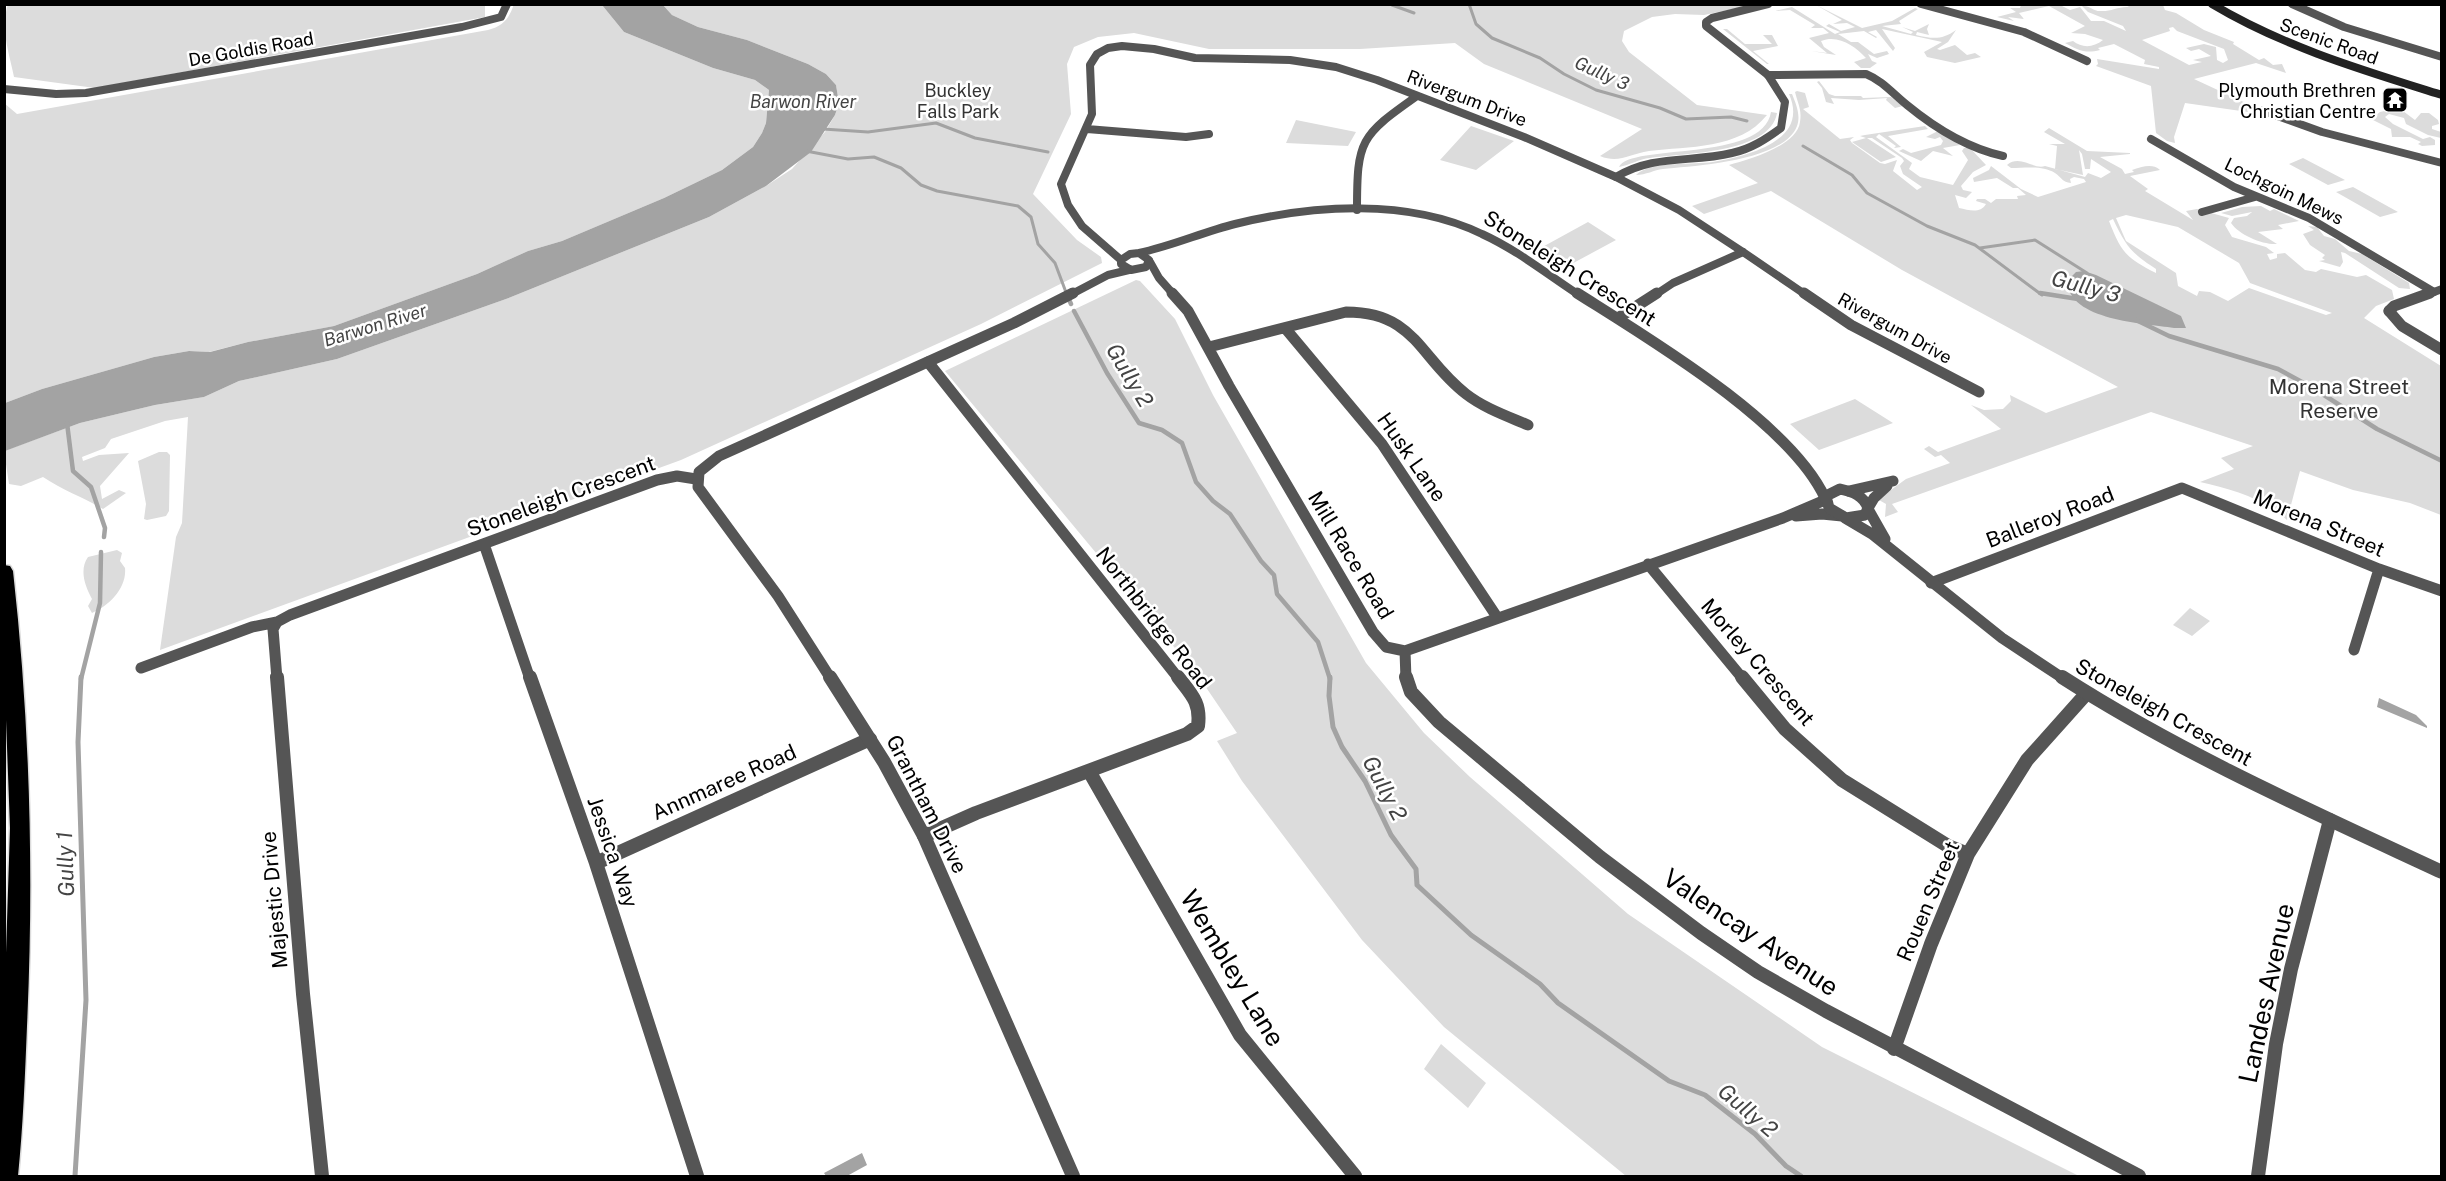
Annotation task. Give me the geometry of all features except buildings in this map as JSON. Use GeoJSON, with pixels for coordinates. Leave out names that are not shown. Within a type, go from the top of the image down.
{"type":"FeatureCollection","features":[{"type":"Feature","properties":{"kind":"highway"},"geometry":{"type":"LineString","coordinates":[[4,571],[17,709],[20,800],[18,944],[6,1176]]}},
{"type":"Feature","properties":{"kind":"main road","name":"Scenic Road"},"geometry":{"type":"LineString","coordinates":[[2212,4],[2236,20],[2294,46],[2442,95]]}},
{"type":"Feature","properties":{"kind":"street","name":"De Goldis Road"},"geometry":{"type":"LineString","coordinates":[[4,89],[56,94],[122,87],[440,31],[501,18],[507,4]]}},
{"type":"Feature","properties":{"kind":"street"},"geometry":{"type":"LineString","coordinates":[[1616,177],[1645,163],[1722,156],[1756,145],[1773,136],[1781,128],[1784,121],[1785,102],[1768,75],[1706,26],[1706,22],[1712,18],[1768,4]]}},
{"type":"Feature","properties":{"kind":"street"},"geometry":{"type":"LineString","coordinates":[[1921,4],[2024,32],[2087,61]]}},
{"type":"Feature","properties":{"kind":"street"},"geometry":{"type":"LineString","coordinates":[[2292,4],[2344,27],[2442,57]]}},
{"type":"Feature","properties":{"kind":"street","name":"Rivergum Drive"},"geometry":{"type":"LineString","coordinates":[[1121,261],[1116,253],[1084,227],[1061,191],[1066,168],[1087,129],[1093,105],[1090,65],[1092,59],[1100,52],[1123,46],[1210,60],[1275,60],[1316,63],[1340,68],[1417,96],[1559,151],[1616,177],[1679,210],[1851,325],[1979,392]]}},
{"type":"Feature","properties":{"kind":"street"},"geometry":{"type":"LineString","coordinates":[[1768,75],[1855,73],[1870,75],[1929,121],[1987,156],[2003,156]]}},
{"type":"Feature","properties":{"kind":"street"},"geometry":{"type":"LineString","coordinates":[[1358,210],[1358,159],[1366,139],[1381,122],[1417,96]]}},
{"type":"Feature","properties":{"kind":"street"},"geometry":{"type":"LineString","coordinates":[[2261,110],[2322,132],[2442,163]]}},
{"type":"Feature","properties":{"kind":"street"},"geometry":{"type":"LineString","coordinates":[[1087,129],[1186,137],[1209,134]]}},
{"type":"Feature","properties":{"kind":"street","name":"Lochgoin Mews"},"geometry":{"type":"LineString","coordinates":[[2151,139],[2255,196],[2309,218],[2438,290]]}},
{"type":"Feature","properties":{"kind":"street"},"geometry":{"type":"LineString","coordinates":[[2202,212],[2240,203],[2255,196]]}},
{"type":"Feature","properties":{"kind":"street","name":"Stoneleigh Crescent"},"geometry":{"type":"LineString","coordinates":[[1108,275],[1121,261],[1135,254],[1259,219],[1358,210],[1392,211],[1432,217],[1467,227],[1512,251],[1618,318],[1710,381],[1767,428],[1805,464],[1862,498],[1891,548]]}},
{"type":"Feature","properties":{"kind":"street","name":"Rivergum Drive"},"geometry":{"type":"LineString","coordinates":[[1103,243],[1135,254]]}},
{"type":"Feature","properties":{"kind":"street","name":"Stoneleigh Crescent"},"geometry":{"type":"LineString","coordinates":[[141,668],[252,627],[277,622],[290,615],[657,480],[677,476],[696,479],[701,469],[719,456],[928,362],[1108,275],[1147,267],[1150,261],[1170,245]]}},
{"type":"Feature","properties":{"kind":"street"},"geometry":{"type":"LineString","coordinates":[[1618,318],[1673,283],[1743,252]]}},
{"type":"Feature","properties":{"kind":"street"},"geometry":{"type":"LineString","coordinates":[[1135,254],[1150,261]]}},
{"type":"Feature","properties":{"kind":"street"},"geometry":{"type":"LineString","coordinates":[[1121,261],[1123,267],[1134,270]]}},
{"type":"Feature","properties":{"kind":"street","name":"Mill Race Road"},"geometry":{"type":"LineString","coordinates":[[1150,261],[1159,278],[1188,311],[1229,386],[1373,632],[1386,646],[1405,651]]}},
{"type":"Feature","properties":{"kind":"street","name":"Mill Race Road"},"geometry":{"type":"LineString","coordinates":[[1134,270],[1159,278]]}},
{"type":"Feature","properties":{"kind":"street"},"geometry":{"type":"LineString","coordinates":[[2438,290],[2394,306],[2388,311],[2402,326],[2442,350]]}},
{"type":"Feature","properties":{"kind":"street"},"geometry":{"type":"LineString","coordinates":[[1209,347],[1346,312],[1362,310],[1390,317],[1468,395],[1528,424]]}},
{"type":"Feature","properties":{"kind":"street","name":"Husk Lane"},"geometry":{"type":"LineString","coordinates":[[1285,328],[1382,444],[1497,617]]}},
{"type":"Feature","properties":{"kind":"street","name":"Northbridge Road"},"geometry":{"type":"LineString","coordinates":[[924,836],[976,813],[1187,734],[1198,726],[1200,712],[1195,699],[928,362]]}},
{"type":"Feature","properties":{"kind":"street","name":"Stoneleigh Crescent"},"geometry":{"type":"LineString","coordinates":[[1805,464],[1817,481],[1830,509],[1891,548],[2031,659],[2163,738],[2442,872]]}},
{"type":"Feature","properties":{"kind":"street","name":"Grantham Drive"},"geometry":{"type":"LineString","coordinates":[[696,479],[698,487],[778,596],[870,739],[924,836],[1072,1176]]}},
{"type":"Feature","properties":{"kind":"street"},"geometry":{"type":"LineString","coordinates":[[1405,651],[1783,518],[1825,499],[1832,491],[1893,481],[1874,498],[1861,517],[1822,514],[1783,518]]}},
{"type":"Feature","properties":{"kind":"street","name":"Morena Street"},"geometry":{"type":"LineString","coordinates":[[2182,488],[2379,569],[2442,591]]}},
{"type":"Feature","properties":{"kind":"street","name":"Balleroy Road"},"geometry":{"type":"LineString","coordinates":[[1931,582],[2182,488]]}},
{"type":"Feature","properties":{"kind":"street","name":"Jessica Way"},"geometry":{"type":"LineString","coordinates":[[484,544],[596,863],[697,1176]]}},
{"type":"Feature","properties":{"kind":"street","name":"Morley Crescent"},"geometry":{"type":"LineString","coordinates":[[1648,564],[1785,729],[1842,780],[1948,846],[1968,854]]}},
{"type":"Feature","properties":{"kind":"street"},"geometry":{"type":"LineString","coordinates":[[2354,650],[2379,569]]}},
{"type":"Feature","properties":{"kind":"street","name":"Majestic Drive"},"geometry":{"type":"LineString","coordinates":[[277,622],[273,629],[303,994],[322,1176]]}},
{"type":"Feature","properties":{"kind":"street","name":"Valencay Avenue"},"geometry":{"type":"LineString","coordinates":[[1405,651],[1405,676],[1411,692],[1439,722],[1600,856],[1701,933],[1758,972],[1894,1049],[2139,1176]]}},
{"type":"Feature","properties":{"kind":"street","name":"Rouen Street"},"geometry":{"type":"LineString","coordinates":[[1894,1049],[1930,944],[1968,854],[2027,760],[2086,694]]}},
{"type":"Feature","properties":{"kind":"street","name":"Annmaree Road"},"geometry":{"type":"LineString","coordinates":[[596,863],[870,739]]}},
{"type":"Feature","properties":{"kind":"street","name":"Wembley Lane"},"geometry":{"type":"LineString","coordinates":[[1089,771],[1240,1035],[1355,1176]]}},
{"type":"Feature","properties":{"kind":"street","name":"Landes Avenue"},"geometry":{"type":"LineString","coordinates":[[2258,1176],[2280,1022],[2291,969],[2330,820]]}},
{"type":"Feature","properties":{"kind":"green space"},"geometry":{"type":"Polygon","coordinates":[[[8,4],[485,4],[485,17],[95,88],[14,77],[5,31],[8,4]]]}},
{"type":"Feature","properties":{"kind":"green space"},"geometry":{"type":"Polygon","coordinates":[[[514,4],[602,5],[624,32],[713,68],[755,80],[769,90],[766,123],[762,133],[753,147],[722,170],[664,198],[562,241],[528,251],[477,274],[334,326],[248,342],[209,352],[189,351],[154,357],[42,389],[5,403],[4,103],[17,114],[488,30],[505,21],[514,4]]]}},
{"type":"Feature","properties":{"kind":"green space","name":"Buckley Falls Park"},"geometry":{"type":"Polygon","coordinates":[[[663,5],[1752,5],[1704,15],[1675,14],[1652,17],[1624,31],[1622,41],[1629,52],[1697,105],[1767,115],[1742,135],[1728,140],[1696,147],[1642,152],[1613,159],[1600,156],[1642,129],[1484,64],[1455,43],[1360,49],[1209,49],[1134,33],[1098,37],[1074,47],[1067,64],[1071,114],[1033,194],[1077,240],[1101,257],[1102,263],[981,324],[681,460],[160,650],[176,537],[182,523],[188,417],[165,421],[111,439],[105,448],[82,457],[83,461],[99,455],[129,453],[100,486],[102,499],[119,490],[126,493],[103,509],[43,477],[21,486],[9,484],[4,451],[80,423],[155,405],[204,397],[239,381],[337,359],[506,299],[709,217],[792,169],[825,132],[835,115],[839,103],[836,85],[826,74],[808,64],[747,40],[698,27],[672,15],[663,5]]]}},
{"type":"Feature","properties":{"kind":"green space"},"geometry":{"type":"Polygon","coordinates":[[[1816,5],[1862,28],[1892,21],[1915,8],[1918,9],[1899,21],[1901,24],[1882,26],[1911,34],[1913,32],[1902,27],[1915,31],[1929,24],[1927,29],[1929,35],[1917,32],[1916,35],[1932,38],[1946,36],[1956,30],[1948,42],[1937,49],[1955,45],[1967,55],[1975,53],[1981,57],[1955,63],[1927,57],[1924,52],[1942,42],[1882,29],[1895,48],[1893,51],[1876,30],[1868,32],[1876,38],[1864,31],[1838,34],[1851,42],[1858,42],[1874,54],[1887,51],[1889,54],[1877,58],[1868,54],[1872,61],[1877,63],[1870,68],[1861,68],[1854,62],[1866,58],[1857,49],[1840,40],[1827,39],[1821,41],[1824,47],[1836,55],[1811,51],[1827,53],[1809,38],[1829,33],[1823,28],[1811,28],[1815,25],[1790,10],[1775,11],[1792,7],[1835,34],[1840,32],[1826,26],[1829,24],[1841,31],[1855,27],[1847,23],[1833,24],[1842,20],[1816,5]]]}},
{"type":"Feature","properties":{"kind":"green space"},"geometry":{"type":"Polygon","coordinates":[[[2021,5],[2060,5],[2070,10],[2080,7],[2091,21],[2104,21],[2126,31],[2123,26],[2088,12],[2082,6],[2104,11],[2129,7],[2126,5],[2163,5],[2165,10],[2176,13],[2204,30],[2234,42],[2233,44],[2259,60],[2264,58],[2273,65],[2282,64],[2286,73],[2256,63],[2194,79],[2248,104],[2245,105],[2248,112],[2185,103],[2174,137],[2175,143],[2167,141],[2156,133],[2151,86],[2096,66],[2097,59],[2159,69],[2159,67],[2144,64],[2145,60],[2114,44],[2090,52],[2065,43],[2073,41],[2088,46],[2103,40],[2085,34],[2071,33],[2085,26],[2049,6],[2019,13],[2024,19],[2008,17],[2014,21],[1997,17],[2016,12],[2010,8],[2020,8],[2021,5]],[[2173,27],[2169,28],[2170,31],[2142,40],[2189,65],[2202,62],[2193,60],[2211,56],[2199,49],[2191,51],[2186,48],[2204,44],[2216,47],[2217,60],[2223,63],[2228,60],[2224,49],[2177,31],[2173,27]]]}},
{"type":"Feature","properties":{"kind":"green space"},"geometry":{"type":"Polygon","coordinates":[[[1723,29],[1727,29],[1745,44],[1772,44],[1763,35],[1772,35],[1778,46],[1753,51],[1769,64],[1767,64],[1723,29]]]}},
{"type":"Feature","properties":{"kind":"green space"},"geometry":{"type":"Polygon","coordinates":[[[1819,81],[1829,94],[1835,96],[1891,97],[1903,106],[1895,108],[1886,100],[1887,98],[1859,100],[1831,98],[1834,104],[1826,102],[1822,88],[1817,82],[1819,81]]]}},
{"type":"Feature","properties":{"kind":"green space","name":"Morena Street Reserve"},"geometry":{"type":"Polygon","coordinates":[[[1795,92],[1805,93],[1809,107],[1803,109],[1840,139],[1854,137],[1850,140],[1852,143],[1880,163],[1885,164],[1897,160],[1893,171],[1917,190],[1922,187],[1903,174],[1900,166],[1904,161],[1902,158],[1872,138],[1867,138],[1896,157],[1881,162],[1852,142],[1866,138],[1860,136],[1925,126],[1928,129],[1888,136],[1901,147],[1894,148],[1896,146],[1879,134],[1876,137],[1912,163],[1909,169],[1920,177],[1953,185],[1968,160],[1962,151],[1964,148],[1970,148],[1986,165],[1973,172],[1961,186],[1963,190],[1972,192],[1966,198],[1955,195],[1959,208],[1981,209],[1986,204],[1976,201],[1977,199],[1985,199],[1991,203],[1996,199],[2018,199],[2017,196],[2026,195],[2018,188],[2013,188],[1997,178],[1974,182],[1973,178],[1989,170],[1991,166],[2021,189],[2038,197],[2086,182],[2084,179],[2074,177],[2070,179],[2071,183],[2064,181],[2050,170],[2011,168],[2007,165],[2017,161],[2055,169],[2057,146],[2049,144],[2065,144],[2044,132],[2049,128],[2087,151],[2130,153],[2100,157],[2122,169],[2125,174],[2143,167],[2157,168],[2160,170],[2130,176],[2148,189],[2145,191],[2193,220],[2186,211],[2197,209],[2229,218],[2225,225],[2232,237],[2266,247],[2274,253],[2267,254],[2270,260],[2277,258],[2277,254],[2285,253],[2305,270],[2316,272],[2321,269],[2357,277],[2366,275],[2392,290],[2394,299],[2376,306],[2364,318],[2441,366],[2441,515],[2410,503],[2353,490],[2300,471],[2287,520],[2257,500],[2235,491],[2200,482],[2234,469],[2221,458],[2253,446],[2151,412],[1892,504],[1898,512],[1885,517],[1886,504],[1879,500],[1880,498],[1906,479],[1950,463],[1941,455],[1935,457],[1924,449],[1929,446],[1938,452],[2001,429],[1971,405],[1984,410],[2003,409],[2011,401],[2010,395],[2046,413],[2118,387],[1902,270],[1771,191],[1704,214],[1692,206],[1758,183],[1729,165],[1771,151],[1797,131],[1800,118],[1795,92]],[[2079,150],[2083,175],[2059,170],[2085,177],[2088,173],[2101,178],[2111,172],[2091,159],[2090,169],[2085,169],[2079,150]],[[2126,215],[2116,218],[2126,241],[2176,273],[2178,286],[2197,296],[2199,291],[2210,292],[2228,301],[2249,288],[2326,315],[2332,313],[2250,283],[2239,263],[2178,227],[2126,215]],[[2113,219],[2109,221],[2121,247],[2131,258],[2156,273],[2156,269],[2130,248],[2113,219]]]}},
{"type":"Feature","properties":{"kind":"green space"},"geometry":{"type":"Polygon","coordinates":[[[1789,94],[1792,94],[1798,114],[1797,126],[1789,138],[1775,147],[1737,160],[1663,169],[1636,175],[1651,167],[1727,159],[1758,150],[1772,143],[1783,135],[1791,124],[1793,110],[1789,94]]]}},
{"type":"Feature","properties":{"kind":"green space"},"geometry":{"type":"Polygon","coordinates":[[[2399,108],[2415,120],[2421,113],[2429,113],[2438,120],[2439,124],[2432,126],[2432,129],[2441,132],[2441,138],[2428,135],[2406,124],[2404,118],[2389,114],[2385,117],[2393,124],[2423,139],[2430,137],[2435,140],[2435,145],[2422,146],[2418,144],[2421,142],[2410,137],[2392,137],[2391,129],[2371,119],[2380,112],[2399,108]]]}},
{"type":"Feature","properties":{"kind":"green space"},"geometry":{"type":"Polygon","coordinates":[[[1771,112],[1777,113],[1771,126],[1759,137],[1742,144],[1723,149],[1646,159],[1619,167],[1628,160],[1646,155],[1696,150],[1745,139],[1763,128],[1771,112]]]}},
{"type":"Feature","properties":{"kind":"green space"},"geometry":{"type":"Polygon","coordinates":[[[1296,120],[1356,132],[1348,146],[1286,143],[1296,120]]]}},
{"type":"Feature","properties":{"kind":"green space"},"geometry":{"type":"Polygon","coordinates":[[[1471,126],[1514,141],[1476,170],[1440,160],[1471,126]]]}},
{"type":"Feature","properties":{"kind":"green space"},"geometry":{"type":"Polygon","coordinates":[[[1938,131],[1960,145],[1943,148],[1953,156],[1933,151],[1921,161],[1899,151],[1903,149],[1911,153],[1941,145],[1943,141],[1940,137],[1935,139],[1926,137],[1938,131]]]}},
{"type":"Feature","properties":{"kind":"green space"},"geometry":{"type":"Polygon","coordinates":[[[2303,158],[2345,180],[2328,185],[2289,164],[2303,158]]]}},
{"type":"Feature","properties":{"kind":"green space"},"geometry":{"type":"Polygon","coordinates":[[[2353,187],[2398,212],[2380,217],[2336,192],[2353,187]]]}},
{"type":"Feature","properties":{"kind":"green space"},"geometry":{"type":"Polygon","coordinates":[[[2261,206],[2270,211],[2274,209],[2299,221],[2278,225],[2283,229],[2258,232],[2277,244],[2265,243],[2252,238],[2231,223],[2234,218],[2247,216],[2252,212],[2232,216],[2221,213],[2242,207],[2261,206]]]}},
{"type":"Feature","properties":{"kind":"green space"},"geometry":{"type":"Polygon","coordinates":[[[1588,222],[1616,240],[1566,267],[1537,250],[1588,222]]]}},
{"type":"Feature","properties":{"kind":"green space"},"geometry":{"type":"Polygon","coordinates":[[[2308,226],[2317,227],[2324,236],[2335,239],[2349,251],[2362,254],[2409,283],[2410,289],[2399,288],[2345,253],[2341,252],[2343,262],[2340,267],[2319,261],[2325,260],[2322,258],[2325,255],[2310,245],[2303,234],[2314,230],[2308,226]]]}},
{"type":"Feature","properties":{"kind":"green space"},"geometry":{"type":"Polygon","coordinates":[[[1136,280],[1140,281],[1175,319],[1213,395],[1366,663],[1424,733],[1470,777],[1628,914],[1822,1047],[2079,1176],[1626,1176],[1444,1027],[1362,940],[1242,781],[1217,741],[1237,733],[1199,677],[945,371],[1136,280]]]}},
{"type":"Feature","properties":{"kind":"green space"},"geometry":{"type":"Polygon","coordinates":[[[1855,399],[1893,423],[1819,450],[1790,424],[1855,399]]]}},
{"type":"Feature","properties":{"kind":"green space"},"geometry":{"type":"Polygon","coordinates":[[[159,452],[167,452],[170,455],[169,511],[166,516],[147,520],[144,519],[146,504],[138,461],[159,452]]]}},
{"type":"Feature","properties":{"kind":"green space"},"geometry":{"type":"Polygon","coordinates":[[[117,550],[122,553],[120,561],[125,568],[123,582],[116,595],[105,606],[92,613],[88,606],[92,599],[83,573],[85,562],[88,557],[117,550]]]}},
{"type":"Feature","properties":{"kind":"green space"},"geometry":{"type":"Polygon","coordinates":[[[2190,608],[2210,621],[2192,636],[2173,625],[2190,608]]]}},
{"type":"Feature","properties":{"kind":"green space"},"geometry":{"type":"Polygon","coordinates":[[[1441,1044],[1486,1083],[1468,1108],[1424,1069],[1441,1044]]]}},
{"type":"Feature","properties":{"kind":"water","name":"Barwon River"},"geometry":{"type":"Polygon","coordinates":[[[602,5],[663,5],[672,15],[698,27],[747,40],[808,64],[826,74],[836,85],[839,103],[835,115],[811,152],[766,186],[709,217],[506,299],[337,359],[239,381],[204,397],[155,405],[80,423],[5,451],[5,403],[42,389],[154,357],[189,351],[210,352],[248,342],[334,326],[477,274],[528,251],[562,241],[664,198],[722,170],[753,147],[766,123],[769,90],[755,80],[713,68],[624,32],[602,5]]]}},
{"type":"Feature","properties":{"kind":"water"},"geometry":{"type":"Polygon","coordinates":[[[2084,271],[2181,316],[2186,328],[2110,318],[2080,305],[2071,294],[2067,281],[2076,272],[2084,271]]]}},
{"type":"Feature","properties":{"kind":"water"},"geometry":{"type":"Polygon","coordinates":[[[2379,698],[2416,715],[2427,728],[2377,707],[2379,698]]]}},
{"type":"Feature","properties":{"kind":"water"},"geometry":{"type":"Polygon","coordinates":[[[862,1153],[867,1165],[847,1176],[826,1176],[824,1173],[862,1153]]]}},
{"type":"Feature","properties":{"kind":"waterway","name":"Gully 3"},"geometry":{"type":"LineString","coordinates":[[1469,4],[1476,24],[1492,38],[1540,58],[1564,74],[1596,90],[1660,108],[1686,119],[1731,117],[1747,121]]}},
{"type":"Feature","properties":{"kind":"waterway"},"geometry":{"type":"LineString","coordinates":[[1392,5],[1414,13]]}},
{"type":"Feature","properties":{"kind":"waterway"},"geometry":{"type":"LineString","coordinates":[[823,129],[868,132],[936,123],[975,138],[1048,152]]}},
{"type":"Feature","properties":{"kind":"waterway","name":"Gully 3"},"geometry":{"type":"LineString","coordinates":[[1803,146],[1852,175],[1867,193],[1927,226],[1975,245],[2042,295]]}},
{"type":"Feature","properties":{"kind":"waterway","name":"Gully 2"},"geometry":{"type":"LineString","coordinates":[[806,151],[848,159],[874,157],[901,168],[921,185],[937,191],[1018,206],[1031,217],[1038,244],[1055,263],[1067,295]]}},
{"type":"Feature","properties":{"kind":"waterway"},"geometry":{"type":"LineString","coordinates":[[1980,248],[2035,240],[2087,273]]}},
{"type":"Feature","properties":{"kind":"waterway","name":"Gully 2"},"geometry":{"type":"LineString","coordinates":[[1066,293],[1071,304]]}},
{"type":"Feature","properties":{"kind":"waterway","name":"Gully 3"},"geometry":{"type":"LineString","coordinates":[[2040,293],[2078,299]]}},
{"type":"Feature","properties":{"kind":"waterway","name":"Gully 2"},"geometry":{"type":"LineString","coordinates":[[1074,311],[1107,373],[1139,423],[1162,430],[1182,443],[1196,482],[1213,501],[1230,514],[1261,561],[1274,575],[1277,594],[1318,642],[1330,679]]}},
{"type":"Feature","properties":{"kind":"waterway","name":"Gully 3"},"geometry":{"type":"LineString","coordinates":[[2136,320],[2169,336],[2278,369],[2313,388],[2377,429],[2442,461]]}},
{"type":"Feature","properties":{"kind":"waterway","name":"Gully 1"},"geometry":{"type":"LineString","coordinates":[[67,423],[73,471],[91,487],[105,528],[104,537]]}},
{"type":"Feature","properties":{"kind":"waterway","name":"Gully 1"},"geometry":{"type":"LineString","coordinates":[[81,679],[100,603],[101,552]]}},
{"type":"Feature","properties":{"kind":"waterway","name":"Gully 1"},"geometry":{"type":"LineString","coordinates":[[75,1176],[86,1000],[78,742],[81,677]]}},
{"type":"Feature","properties":{"kind":"waterway","name":"Gully 2"},"geometry":{"type":"LineString","coordinates":[[1330,679],[1329,696],[1333,727],[1342,747],[1365,781],[1391,835],[1416,869],[1417,885],[1471,935],[1540,984],[1558,1003],[1669,1081],[1705,1095],[1755,1134],[1786,1166],[1801,1176]]}},
{"type":"Feature","properties":{"kind":"place","name":"Plymouth Brethren Christian Centre"},"geometry":{"type":"Point","coordinates":[2395,100]}}]}
